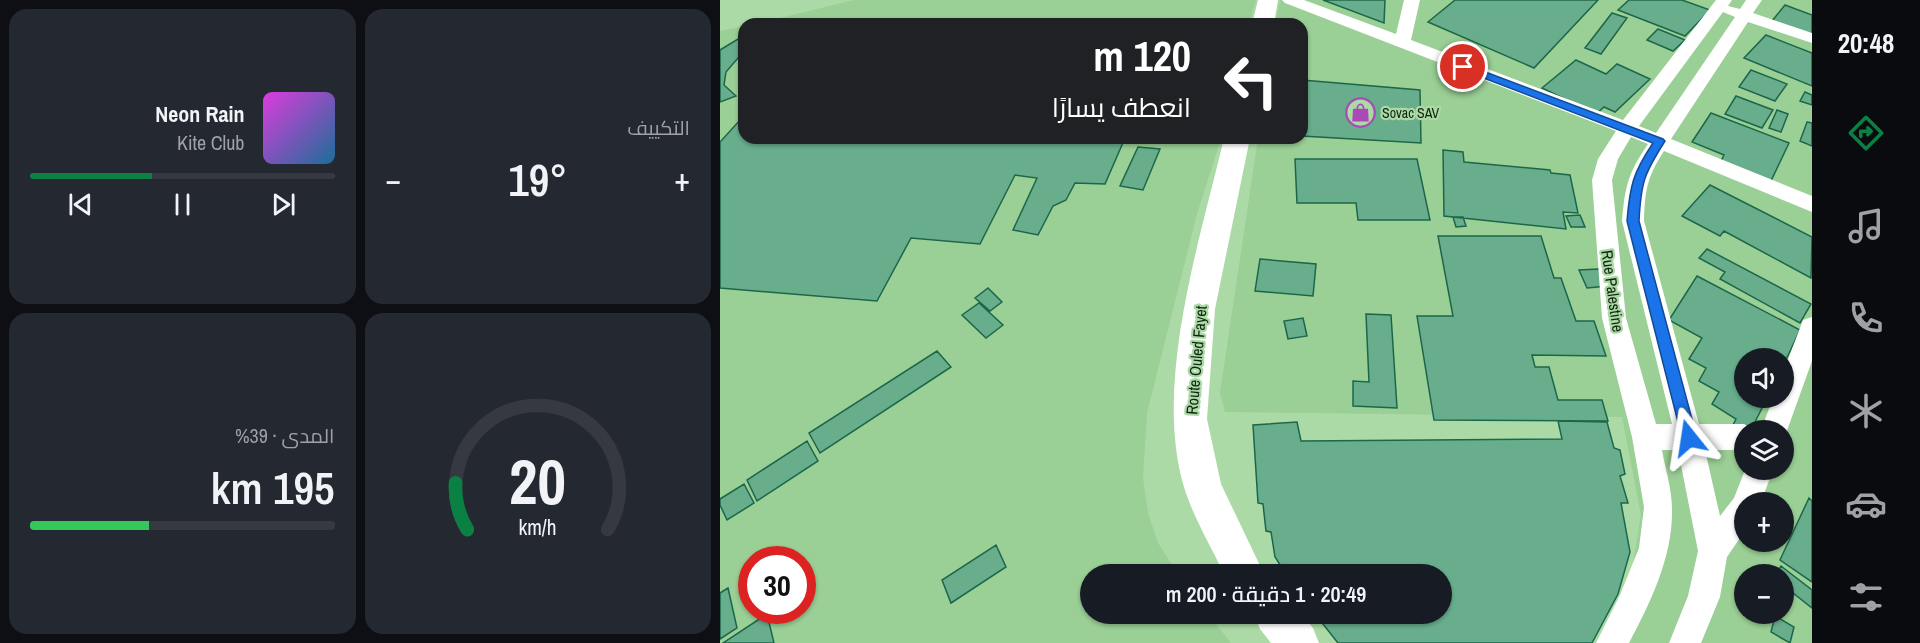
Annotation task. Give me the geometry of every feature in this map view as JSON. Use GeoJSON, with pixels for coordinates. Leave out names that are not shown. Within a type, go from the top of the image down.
{"type":"FeatureCollection","features":[{"type":"Feature","properties":{"kind":"main road"},"geometry":{"type":"LineString","coordinates":[[1264,18],[1268,0]]}},
{"type":"Feature","properties":{"kind":"main road","name":"Route Ouled Fayet"},"geometry":{"type":"LineString","coordinates":[[1236,144],[1198,309],[1190,419],[1203,487],[1239,564]]}},
{"type":"Feature","properties":{"kind":"main road"},"geometry":{"type":"LineString","coordinates":[[1283,624],[1298,643]]}},
{"type":"Feature","properties":{"kind":"street"},"geometry":{"type":"LineString","coordinates":[[1290,0],[1627,128],[1812,204]]}},
{"type":"Feature","properties":{"kind":"street"},"geometry":{"type":"LineString","coordinates":[[1402,44],[1412,0]]}},
{"type":"Feature","properties":{"kind":"street"},"geometry":{"type":"LineString","coordinates":[[1721,3],[1749,7],[1812,38]]}},
{"type":"Feature","properties":{"kind":"street","name":"Rue Palestine"},"geometry":{"type":"LineString","coordinates":[[1612,643],[1632,605],[1654,548],[1658,507],[1646,437],[1614,318],[1602,180],[1608,159],[1627,128],[1721,3]]}},
{"type":"Feature","properties":{"kind":"street","name":"Rue Palestine"},"geometry":{"type":"LineString","coordinates":[[1685,643],[1704,597],[1713,551],[1689,438],[1633,221],[1635,193],[1641,170],[1749,7]]}},
{"type":"Feature","properties":{"kind":"street"},"geometry":{"type":"LineString","coordinates":[[1776,420],[1812,327]]}},
{"type":"Feature","properties":{"kind":"street"},"geometry":{"type":"LineString","coordinates":[[1646,437],[1734,437]]}},
{"type":"Feature","properties":{"kind":"street"},"geometry":{"type":"LineString","coordinates":[[1713,551],[1734,522]]}},
{"type":"Feature","properties":{"kind":"shaded area"},"geometry":{"type":"Polygon","coordinates":[[[854,0],[1256,0],[1251,18],[780,18],[854,0]]]}},
{"type":"Feature","properties":{"kind":"shaded area"},"geometry":{"type":"Polygon","coordinates":[[[1280,0],[1812,0],[1812,643],[1597,643],[1629,587],[1641,515],[1622,417],[1225,412],[1220,393],[1257,144],[1308,144],[1308,18],[1276,18],[1280,0]]]}},
{"type":"Feature","properties":{"kind":"shaded area"},"geometry":{"type":"Polygon","coordinates":[[[738,27],[738,144],[1219,144],[1197,214],[1147,413],[1143,478],[1148,513],[1158,543],[1172,564],[1080,564],[1080,624],[1216,624],[1231,643],[720,643],[720,31],[738,27]]]}},
{"type":"Feature","properties":{"kind":"building"},"geometry":{"type":"Polygon","coordinates":[[[1323,0],[1385,0],[1384,23],[1323,0]]]}},
{"type":"Feature","properties":{"kind":"building"},"geometry":{"type":"Polygon","coordinates":[[[1455,0],[1598,0],[1534,68],[1428,22],[1455,0]]]}},
{"type":"Feature","properties":{"kind":"building"},"geometry":{"type":"Polygon","coordinates":[[[1629,0],[1682,0],[1710,10],[1685,36],[1618,10],[1629,0]]]}},
{"type":"Feature","properties":{"kind":"building"},"geometry":{"type":"Polygon","coordinates":[[[1785,5],[1812,15],[1812,35],[1772,21],[1785,5]]]}},
{"type":"Feature","properties":{"kind":"building"},"geometry":{"type":"Polygon","coordinates":[[[1612,13],[1627,18],[1601,54],[1585,48],[1612,13]]]}},
{"type":"Feature","properties":{"kind":"building"},"geometry":{"type":"Polygon","coordinates":[[[1658,29],[1685,40],[1673,51],[1647,40],[1658,29]]]}},
{"type":"Feature","properties":{"kind":"building"},"geometry":{"type":"Polygon","coordinates":[[[1766,35],[1812,53],[1812,86],[1744,58],[1766,35]]]}},
{"type":"Feature","properties":{"kind":"building"},"geometry":{"type":"Polygon","coordinates":[[[738,39],[738,58],[726,72],[724,85],[736,96],[720,102],[720,50],[738,39]]]}},
{"type":"Feature","properties":{"kind":"building"},"geometry":{"type":"Polygon","coordinates":[[[1576,60],[1606,74],[1617,64],[1650,79],[1615,112],[1604,107],[1596,114],[1542,88],[1576,60]]]}},
{"type":"Feature","properties":{"kind":"building"},"geometry":{"type":"Polygon","coordinates":[[[1751,70],[1787,84],[1775,101],[1739,87],[1751,70]]]}},
{"type":"Feature","properties":{"kind":"building","name":"Sovac SAV"},"geometry":{"type":"Polygon","coordinates":[[[1308,81],[1420,90],[1421,143],[1308,136],[1308,81]]]}},
{"type":"Feature","properties":{"kind":"building"},"geometry":{"type":"Polygon","coordinates":[[[1805,92],[1812,95],[1812,105],[1800,101],[1805,92]]]}},
{"type":"Feature","properties":{"kind":"building"},"geometry":{"type":"Polygon","coordinates":[[[1736,96],[1773,110],[1762,128],[1725,114],[1736,96]]]}},
{"type":"Feature","properties":{"kind":"building"},"geometry":{"type":"Polygon","coordinates":[[[1777,110],[1788,114],[1781,132],[1769,128],[1777,110]]]}},
{"type":"Feature","properties":{"kind":"building"},"geometry":{"type":"Polygon","coordinates":[[[1711,113],[1789,143],[1770,183],[1720,163],[1724,155],[1692,142],[1711,113]]]}},
{"type":"Feature","properties":{"kind":"building"},"geometry":{"type":"Polygon","coordinates":[[[738,122],[738,144],[1122,144],[1105,184],[1075,183],[1066,200],[1053,206],[1038,235],[1013,230],[1037,178],[1015,175],[980,244],[911,238],[877,301],[720,288],[720,142],[738,122]]]}},
{"type":"Feature","properties":{"kind":"building"},"geometry":{"type":"Polygon","coordinates":[[[1807,122],[1812,123],[1812,146],[1800,141],[1807,122]]]}},
{"type":"Feature","properties":{"kind":"building"},"geometry":{"type":"Polygon","coordinates":[[[1138,147],[1160,149],[1143,190],[1120,186],[1138,147]]]}},
{"type":"Feature","properties":{"kind":"building"},"geometry":{"type":"Polygon","coordinates":[[[1443,150],[1463,152],[1464,162],[1550,170],[1551,173],[1570,175],[1578,213],[1563,212],[1566,229],[1444,216],[1443,150]]]}},
{"type":"Feature","properties":{"kind":"building"},"geometry":{"type":"Polygon","coordinates":[[[1295,159],[1417,159],[1430,220],[1358,220],[1356,203],[1297,203],[1295,159]]]}},
{"type":"Feature","properties":{"kind":"building"},"geometry":{"type":"Polygon","coordinates":[[[1710,185],[1812,237],[1811,278],[1724,231],[1720,236],[1682,216],[1710,185]]]}},
{"type":"Feature","properties":{"kind":"building"},"geometry":{"type":"Polygon","coordinates":[[[1580,215],[1585,227],[1571,227],[1566,216],[1580,215]]]}},
{"type":"Feature","properties":{"kind":"building"},"geometry":{"type":"Polygon","coordinates":[[[1453,217],[1463,217],[1466,226],[1456,227],[1453,217]]]}},
{"type":"Feature","properties":{"kind":"building"},"geometry":{"type":"Polygon","coordinates":[[[1438,236],[1541,236],[1554,278],[1561,278],[1576,321],[1594,321],[1606,356],[1532,355],[1535,367],[1549,367],[1558,400],[1602,400],[1608,421],[1434,420],[1417,316],[1453,316],[1438,236]]]}},
{"type":"Feature","properties":{"kind":"building"},"geometry":{"type":"Polygon","coordinates":[[[1707,249],[1811,304],[1800,323],[1720,279],[1725,272],[1699,258],[1707,249]]]}},
{"type":"Feature","properties":{"kind":"building"},"geometry":{"type":"Polygon","coordinates":[[[1260,259],[1316,264],[1313,296],[1255,291],[1260,259]]]}},
{"type":"Feature","properties":{"kind":"building"},"geometry":{"type":"Polygon","coordinates":[[[1599,269],[1608,286],[1587,288],[1579,270],[1599,269]]]}},
{"type":"Feature","properties":{"kind":"building"},"geometry":{"type":"Polygon","coordinates":[[[1697,276],[1800,330],[1792,348],[1734,348],[1734,408],[1762,408],[1756,420],[1736,420],[1712,404],[1719,392],[1699,381],[1706,368],[1689,359],[1702,338],[1669,320],[1697,276]]]}},
{"type":"Feature","properties":{"kind":"building"},"geometry":{"type":"Polygon","coordinates":[[[988,288],[1002,302],[990,311],[975,298],[988,288]]]}},
{"type":"Feature","properties":{"kind":"building"},"geometry":{"type":"Polygon","coordinates":[[[979,303],[1003,325],[986,338],[962,315],[979,303]]]}},
{"type":"Feature","properties":{"kind":"building"},"geometry":{"type":"Polygon","coordinates":[[[1366,314],[1391,315],[1397,408],[1353,406],[1353,381],[1369,382],[1366,314]]]}},
{"type":"Feature","properties":{"kind":"building"},"geometry":{"type":"Polygon","coordinates":[[[1303,318],[1307,336],[1288,339],[1284,321],[1303,318]]]}},
{"type":"Feature","properties":{"kind":"building"},"geometry":{"type":"Polygon","coordinates":[[[937,351],[951,367],[820,453],[809,433],[937,351]]]}},
{"type":"Feature","properties":{"kind":"building"},"geometry":{"type":"Polygon","coordinates":[[[1558,421],[1607,422],[1614,448],[1620,450],[1625,474],[1620,476],[1628,503],[1621,503],[1630,552],[1618,594],[1592,643],[1338,643],[1323,624],[1452,624],[1452,564],[1280,564],[1275,557],[1271,532],[1266,531],[1263,504],[1258,503],[1253,425],[1297,422],[1301,441],[1562,439],[1558,421]]]}},
{"type":"Feature","properties":{"kind":"building"},"geometry":{"type":"Polygon","coordinates":[[[807,441],[818,461],[757,501],[747,480],[807,441]]]}},
{"type":"Feature","properties":{"kind":"building"},"geometry":{"type":"Polygon","coordinates":[[[744,484],[754,503],[727,520],[720,505],[720,499],[744,484]]]}},
{"type":"Feature","properties":{"kind":"building"},"geometry":{"type":"Polygon","coordinates":[[[1809,498],[1812,501],[1812,582],[1794,570],[1794,564],[1786,564],[1780,560],[1784,552],[1794,552],[1794,530],[1809,498]]]}},
{"type":"Feature","properties":{"kind":"building"},"geometry":{"type":"Polygon","coordinates":[[[996,545],[1006,567],[951,603],[942,580],[996,545]]]}},
{"type":"Feature","properties":{"kind":"building"},"geometry":{"type":"Polygon","coordinates":[[[1794,576],[1812,590],[1812,608],[1794,594],[1794,576]]]}},
{"type":"Feature","properties":{"kind":"building"},"geometry":{"type":"Polygon","coordinates":[[[728,588],[737,628],[720,639],[720,593],[728,588]]]}},
{"type":"Feature","properties":{"kind":"building"},"geometry":{"type":"Polygon","coordinates":[[[752,624],[769,624],[774,643],[723,643],[752,624]]]}},
{"type":"Feature","properties":{"kind":"building"},"geometry":{"type":"Polygon","coordinates":[[[1773,624],[1789,624],[1794,627],[1790,643],[1771,632],[1773,624]]]}},
{"type":"Feature","properties":{"kind":"place","name":"Sovac SAV"},"geometry":{"type":"Point","coordinates":[1361,113]}},
{"type":"Feature","properties":{"kind":"route"},"geometry":{"type":"LineString","coordinates":[[1463,67],[1659,141],[1641,170],[1635,193],[1633,221],[1689,438]]}}]}
